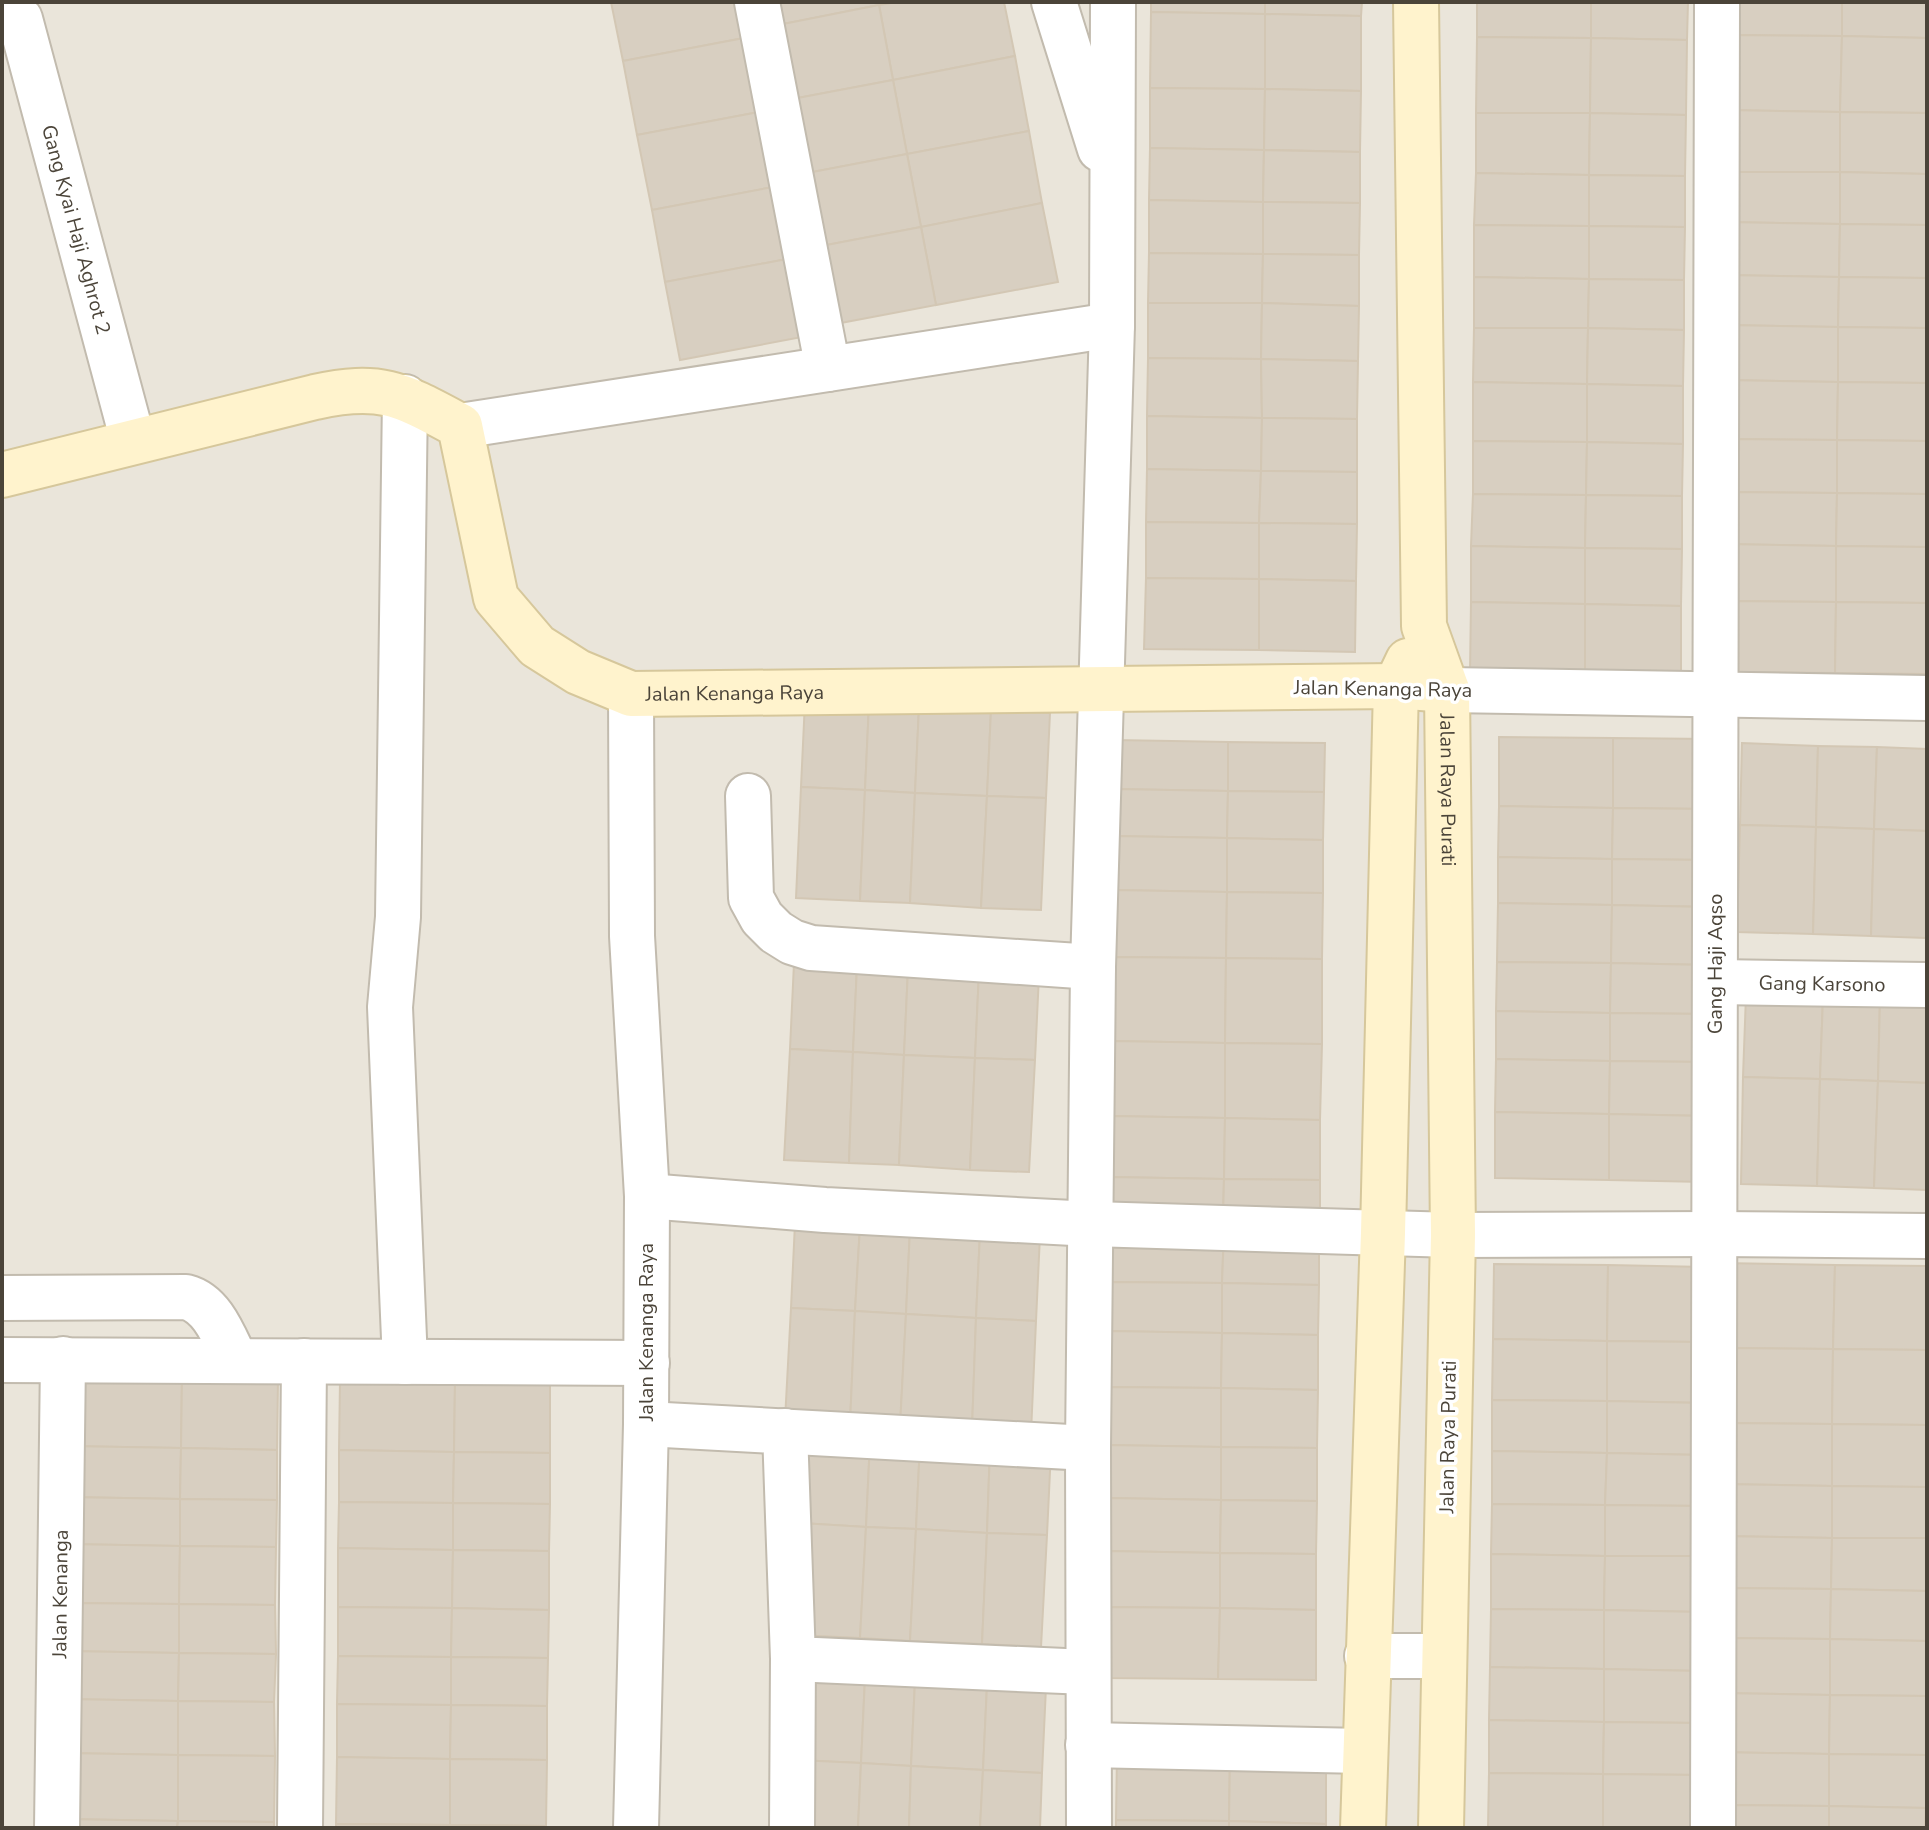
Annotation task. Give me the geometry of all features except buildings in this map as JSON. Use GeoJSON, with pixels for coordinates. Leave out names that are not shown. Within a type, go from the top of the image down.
{"type":"FeatureCollection","features":[{"type":"Feature","properties":{"kind":"street"},"geometry":{"type":"LineString","coordinates":[[757,2],[828,369]]}},
{"type":"Feature","properties":{"kind":"street"},"geometry":{"type":"LineString","coordinates":[[1054,2],[1112,188]]}},
{"type":"Feature","properties":{"kind":"street"},"geometry":{"type":"LineString","coordinates":[[1089,1828],[1088,1448],[1093,967],[1112,325],[1113,2]]}},
{"type":"Feature","properties":{"kind":"street"},"geometry":{"type":"LineString","coordinates":[[1363,1828],[1363,1751],[1383,1233],[1396,686],[1424,626],[1416,2]]}},
{"type":"Feature","properties":{"kind":"street","name":"Gang Haji Aqso"},"geometry":{"type":"LineString","coordinates":[[1713,1828],[1717,2]]}},
{"type":"Feature","properties":{"kind":"street","name":"Gang Kyai Haji Aghrot 2"},"geometry":{"type":"LineString","coordinates":[[20,19],[133,441]]}},
{"type":"Feature","properties":{"kind":"street"},"geometry":{"type":"LineString","coordinates":[[2,475],[348,390],[381,391],[405,397],[460,426],[1112,325]]}},
{"type":"Feature","properties":{"kind":"street"},"geometry":{"type":"LineString","coordinates":[[405,397],[398,917],[390,1007],[405,1362]]}},
{"type":"Feature","properties":{"kind":"street"},"geometry":{"type":"LineString","coordinates":[[460,426],[496,598],[537,646],[578,672],[631,694]]}},
{"type":"Feature","properties":{"kind":"street","name":"Jalan Raya Purati"},"geometry":{"type":"LineString","coordinates":[[1424,626],[1447,690],[1453,1235],[1441,1828]]}},
{"type":"Feature","properties":{"kind":"street","name":"Jalan Kenanga Raya"},"geometry":{"type":"LineString","coordinates":[[636,1828],[646,1424],[647,1196],[632,936],[631,694],[1396,686],[1447,690],[1927,698]]}},
{"type":"Feature","properties":{"kind":"street"},"geometry":{"type":"LineString","coordinates":[[748,796],[751,898],[762,918],[792,942],[811,948],[1093,967]]}},
{"type":"Feature","properties":{"kind":"street","name":"Gang Karsono"},"geometry":{"type":"LineString","coordinates":[[1716,982],[1927,985]]}},
{"type":"Feature","properties":{"kind":"street"},"geometry":{"type":"LineString","coordinates":[[647,1196],[825,1210],[1092,1224],[1453,1235],[1927,1236]]}},
{"type":"Feature","properties":{"kind":"street"},"geometry":{"type":"LineString","coordinates":[[2,1298],[186,1297],[200,1301],[221,1329],[236,1361]]}},
{"type":"Feature","properties":{"kind":"street","name":"Jalan Kenanga"},"geometry":{"type":"LineString","coordinates":[[57,1828],[63,1359]]}},
{"type":"Feature","properties":{"kind":"street"},"geometry":{"type":"LineString","coordinates":[[2,1360],[647,1363]]}},
{"type":"Feature","properties":{"kind":"street"},"geometry":{"type":"LineString","coordinates":[[300,1828],[304,1361]]}},
{"type":"Feature","properties":{"kind":"street"},"geometry":{"type":"LineString","coordinates":[[646,1424],[1088,1448]]}},
{"type":"Feature","properties":{"kind":"street"},"geometry":{"type":"LineString","coordinates":[[785,1431],[793,1659],[792,1828]]}},
{"type":"Feature","properties":{"kind":"street"},"geometry":{"type":"LineString","coordinates":[[1367,1656],[1443,1656]]}},
{"type":"Feature","properties":{"kind":"street"},"geometry":{"type":"LineString","coordinates":[[793,1659],[1087,1672]]}},
{"type":"Feature","properties":{"kind":"street"},"geometry":{"type":"LineString","coordinates":[[1088,1745],[1363,1751]]}},
{"type":"Feature","properties":{"kind":"shaded area"},"geometry":{"type":"Polygon","coordinates":[[[2,2],[1927,2],[1927,1828],[2,1828],[2,2]]]}}]}
